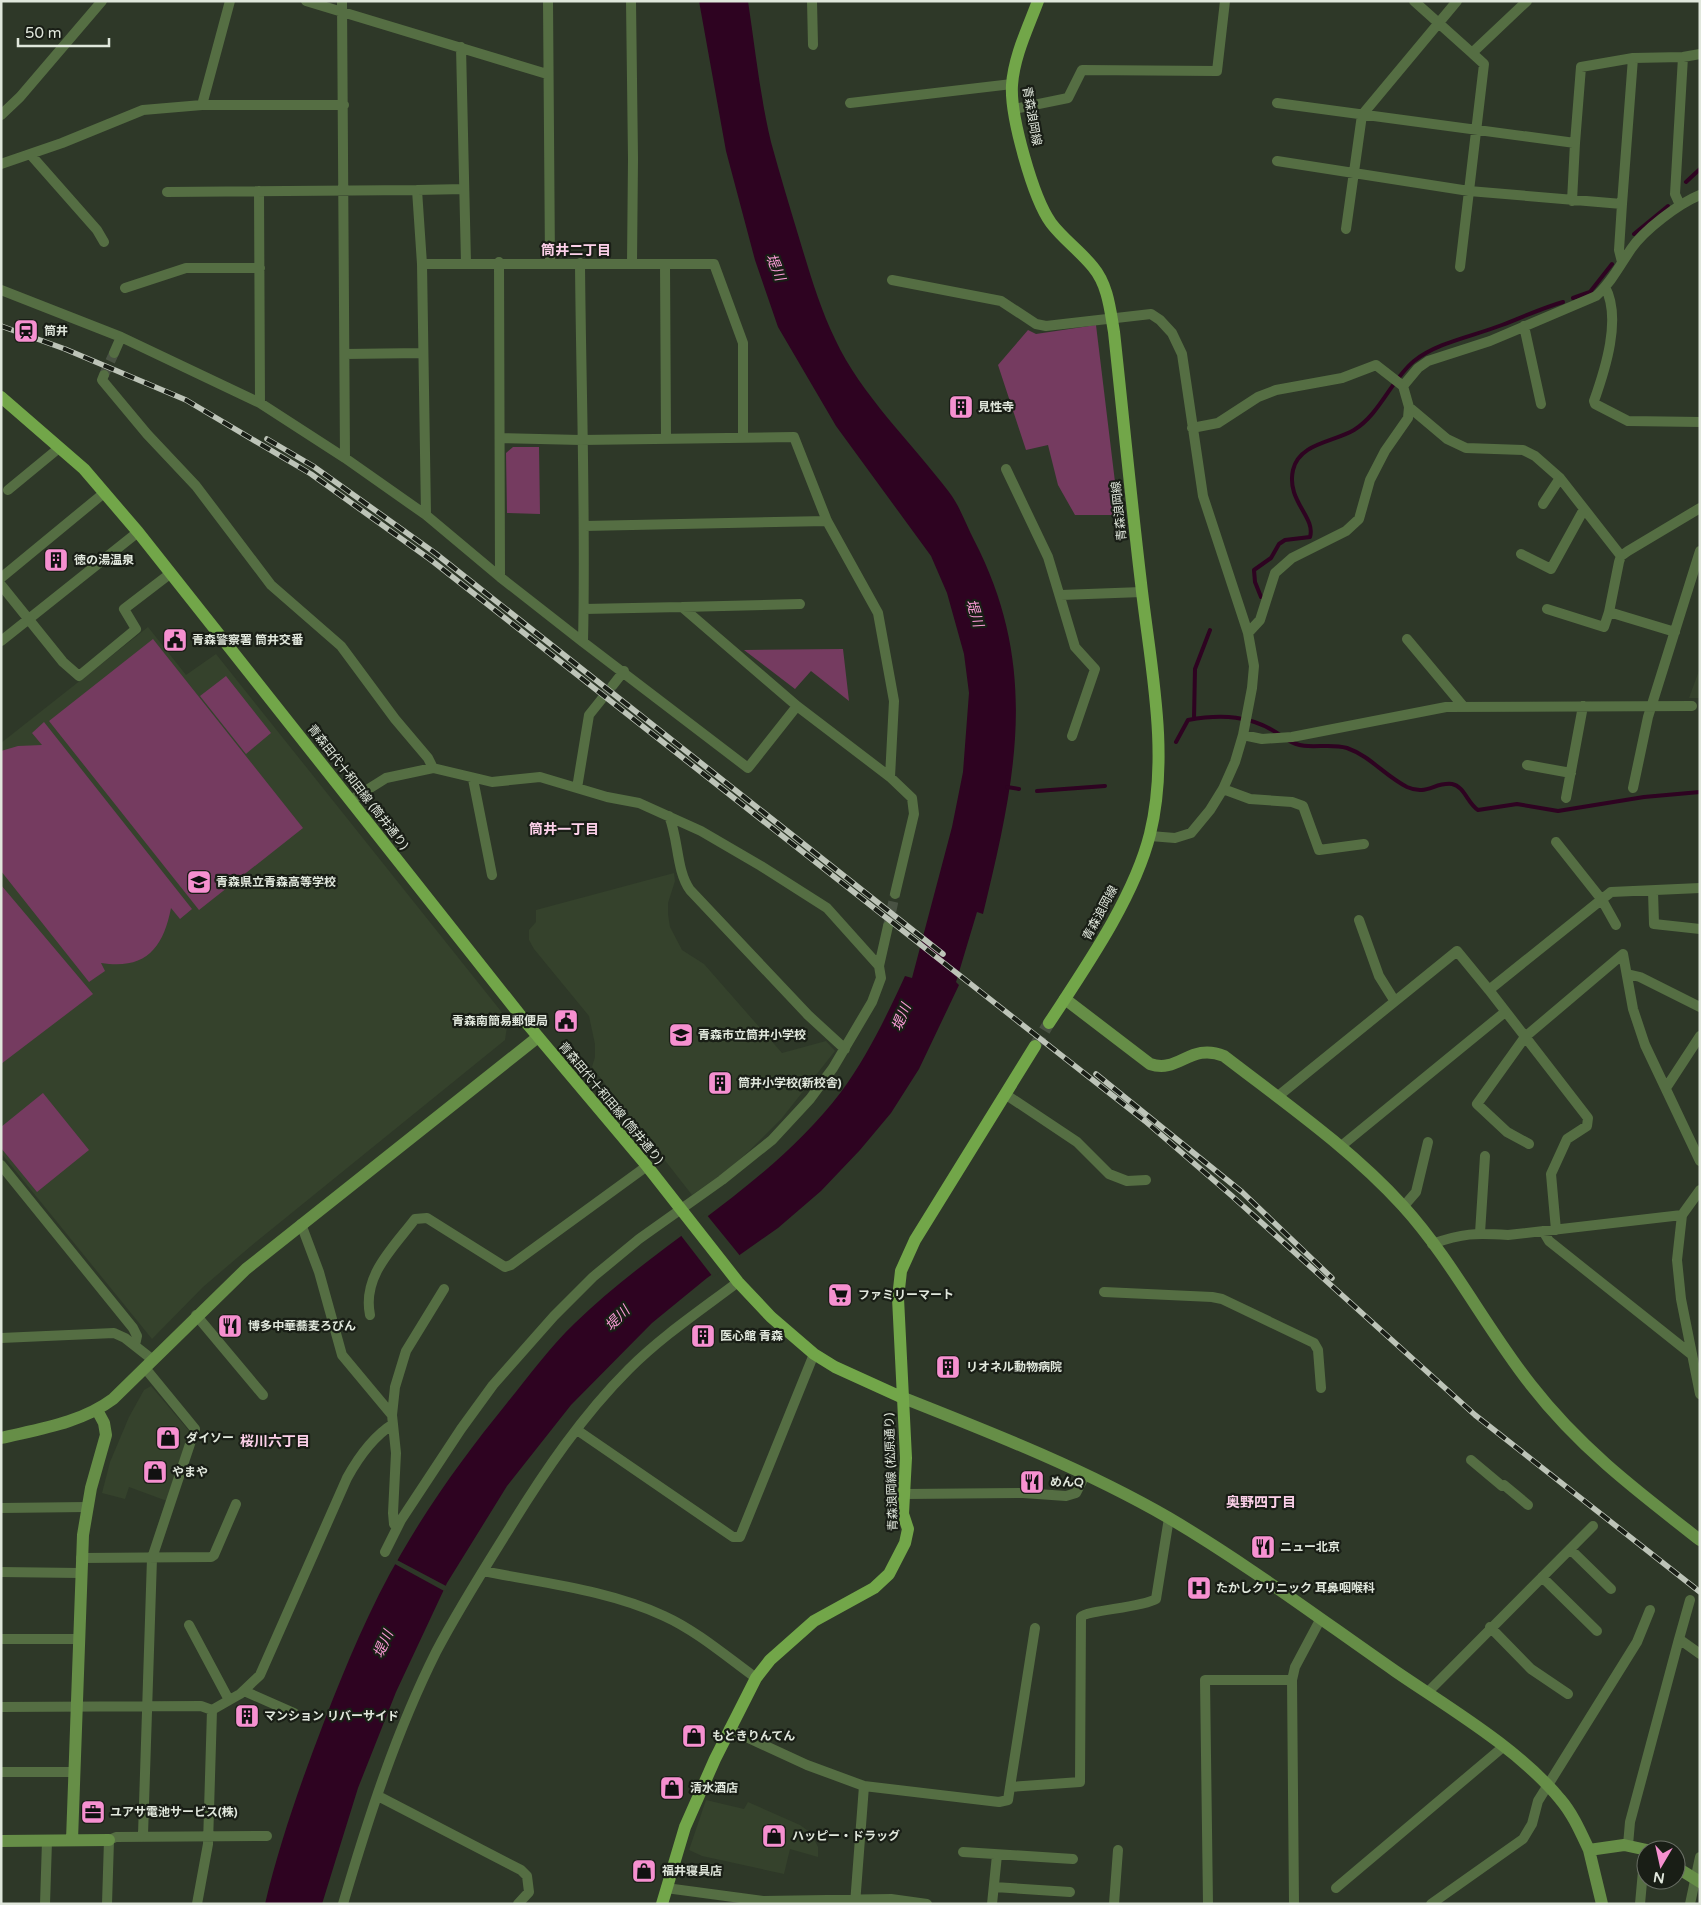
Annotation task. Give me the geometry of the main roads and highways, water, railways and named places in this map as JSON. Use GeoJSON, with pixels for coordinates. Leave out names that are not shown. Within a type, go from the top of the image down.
{"type":"FeatureCollection","features":[{"type":"Feature","properties":{"kind":"main road","name":"青森浪岡線"},"geometry":{"type":"LineString","coordinates":[[1038,1],[1018,55],[1012,84],[1014,109],[1034,192],[1050,222],[1099,275],[1106,291],[1111,317],[1142,592],[1157,744],[1156,798],[1150,836],[1131,884],[1115,916],[1050,1023]]}},
{"type":"Feature","properties":{"kind":"main road","name":"青森田代十和田線 (筒井通り)"},"geometry":{"type":"LineString","coordinates":[[1,397],[84,469],[138,532],[538,1037],[647,1166],[736,1279],[770,1317],[814,1354],[835,1367],[901,1397]]}},
{"type":"Feature","properties":{"kind":"main road","name":"青森浪岡線 (松原通り)"},"geometry":{"type":"LineString","coordinates":[[662,1904],[685,1827],[730,1729],[756,1678],[770,1660],[814,1621],[874,1588],[889,1574],[898,1559],[908,1529],[903,1514],[906,1458],[901,1397],[898,1298],[899,1280],[904,1261],[1035,1046]]}},
{"type":"Feature","properties":{"kind":"water","name":"堤川"},"geometry":{"type":"Polygon","coordinates":[[[699,1],[748,1],[771,142],[820,303],[835,339],[846,360],[873,399],[953,497],[995,588],[1008,634],[1015,680],[1016,726],[1005,818],[995,865],[983,914],[977,912],[956,982],[959,985],[919,1069],[891,1113],[860,1150],[821,1191],[778,1228],[707,1278],[652,1323],[571,1405],[507,1486],[447,1583],[396,1692],[358,1788],[322,1904],[265,1904],[277,1857],[292,1812],[315,1744],[341,1679],[379,1595],[425,1514],[478,1439],[566,1332],[641,1266],[712,1213],[781,1157],[812,1126],[841,1092],[884,1021],[905,976],[912,978],[952,827],[963,772],[969,693],[964,654],[947,593],[931,556],[836,426],[778,327],[755,260],[726,151],[699,1]]]}},
{"type":"Feature","properties":{"kind":"waterway"},"geometry":{"type":"LineString","coordinates":[[1686,182],[1700,169]]}},
{"type":"Feature","properties":{"kind":"waterway"},"geometry":{"type":"LineString","coordinates":[[1634,234],[1668,206]]}},
{"type":"Feature","properties":{"kind":"waterway"},"geometry":{"type":"LineString","coordinates":[[1573,298],[1590,292],[1612,264]]}},
{"type":"Feature","properties":{"kind":"waterway"},"geometry":{"type":"LineString","coordinates":[[1261,597],[1255,582],[1254,570],[1271,558],[1279,544],[1285,540],[1310,537],[1309,522],[1297,500],[1292,481],[1293,470],[1302,454],[1318,444],[1354,430],[1363,423],[1406,369],[1424,354],[1445,344],[1563,302]]}},
{"type":"Feature","properties":{"kind":"waterway"},"geometry":{"type":"LineString","coordinates":[[1194,719],[1195,669],[1210,630]]}},
{"type":"Feature","properties":{"kind":"waterway"},"geometry":{"type":"LineString","coordinates":[[1176,742],[1188,720],[1212,717],[1247,720],[1258,723],[1280,735]]}},
{"type":"Feature","properties":{"kind":"waterway"},"geometry":{"type":"LineString","coordinates":[[1288,740],[1295,744],[1309,746],[1339,746],[1347,748],[1363,756],[1407,787],[1414,789],[1420,790],[1446,784],[1456,785],[1478,810],[1517,804],[1558,811],[1644,797],[1700,792]]}},
{"type":"Feature","properties":{"kind":"waterway"},"geometry":{"type":"LineString","coordinates":[[1037,791],[1105,786]]}},
{"type":"Feature","properties":{"kind":"waterway"},"geometry":{"type":"LineString","coordinates":[[1007,787],[1019,789]]}},
{"type":"Feature","properties":{"kind":"tunnel"},"geometry":{"type":"LineString","coordinates":[[104,375],[114,353]]}},
{"type":"Feature","properties":{"kind":"tunnel"},"geometry":{"type":"LineString","coordinates":[[601,700],[613,685]]}},
{"type":"Feature","properties":{"kind":"tunnel"},"geometry":{"type":"LineString","coordinates":[[888,926],[895,894]]}},
{"type":"Feature","properties":{"kind":"tunnel"},"geometry":{"type":"LineString","coordinates":[[1035,1046],[1049,1023]]}},
{"type":"Feature","properties":{"kind":"railway"},"geometry":{"type":"LineString","coordinates":[[1,326],[65,349],[186,400],[311,474],[431,560],[1145,1121],[1232,1196],[1475,1415],[1700,1592]]}},
{"type":"Feature","properties":{"kind":"railway"},"geometry":{"type":"LineString","coordinates":[[267,439],[313,466],[435,553],[943,954]]}},
{"type":"Feature","properties":{"kind":"railway"},"geometry":{"type":"LineString","coordinates":[[1096,1074],[1242,1192],[1332,1278]]}},
{"type":"Feature","properties":{"kind":"place","name":"筒井"},"geometry":{"type":"Point","coordinates":[26,331]}},
{"type":"Feature","properties":{"kind":"place","name":"見性寺"},"geometry":{"type":"Point","coordinates":[961,407]}},
{"type":"Feature","properties":{"kind":"place","name":"徳の湯温泉"},"geometry":{"type":"Point","coordinates":[56,560]}},
{"type":"Feature","properties":{"kind":"place","name":"青森警察署 筒井交番"},"geometry":{"type":"Point","coordinates":[175,640]}},
{"type":"Feature","properties":{"kind":"place","name":"青森県立青森高等学校"},"geometry":{"type":"Point","coordinates":[199,882]}},
{"type":"Feature","properties":{"kind":"place","name":"青森南簡易郵便局"},"geometry":{"type":"Point","coordinates":[566,1021]}},
{"type":"Feature","properties":{"kind":"place","name":"青森市立筒井小学校"},"geometry":{"type":"Point","coordinates":[681,1035]}},
{"type":"Feature","properties":{"kind":"place","name":"筒井小学校(新校舎)"},"geometry":{"type":"Point","coordinates":[720,1083]}},
{"type":"Feature","properties":{"kind":"place","name":"ファミリーマート"},"geometry":{"type":"Point","coordinates":[840,1295]}},
{"type":"Feature","properties":{"kind":"place","name":"博多中華蕎麦ろびん"},"geometry":{"type":"Point","coordinates":[230,1326]}},
{"type":"Feature","properties":{"kind":"place","name":"医心館 青森"},"geometry":{"type":"Point","coordinates":[703,1336]}},
{"type":"Feature","properties":{"kind":"place","name":"リオネル動物病院"},"geometry":{"type":"Point","coordinates":[948,1367]}},
{"type":"Feature","properties":{"kind":"place","name":"ダイソー"},"geometry":{"type":"Point","coordinates":[168,1438]}},
{"type":"Feature","properties":{"kind":"place","name":"やまや"},"geometry":{"type":"Point","coordinates":[155,1472]}},
{"type":"Feature","properties":{"kind":"place","name":"めんQ"},"geometry":{"type":"Point","coordinates":[1032,1482]}},
{"type":"Feature","properties":{"kind":"place","name":"ニュー北京"},"geometry":{"type":"Point","coordinates":[1263,1547]}},
{"type":"Feature","properties":{"kind":"place","name":"たかしクリニック 耳鼻咽喉科"},"geometry":{"type":"Point","coordinates":[1199,1588]}},
{"type":"Feature","properties":{"kind":"place","name":"マンション リバーサイド"},"geometry":{"type":"Point","coordinates":[247,1716]}},
{"type":"Feature","properties":{"kind":"place","name":"もときりんてん"},"geometry":{"type":"Point","coordinates":[694,1736]}},
{"type":"Feature","properties":{"kind":"place","name":"清水酒店"},"geometry":{"type":"Point","coordinates":[672,1788]}},
{"type":"Feature","properties":{"kind":"place","name":"ユアサ電池サービス(株)"},"geometry":{"type":"Point","coordinates":[93,1812]}},
{"type":"Feature","properties":{"kind":"place","name":"ハッピー・ドラッグ"},"geometry":{"type":"Point","coordinates":[774,1836]}},
{"type":"Feature","properties":{"kind":"place","name":"福井寝具店"},"geometry":{"type":"Point","coordinates":[644,1871]}},
{"type":"Feature","properties":{"kind":"district","name":"筒井二丁目"},"geometry":{"type":"Point","coordinates":[576,250]}},
{"type":"Feature","properties":{"kind":"district","name":"筒井一丁目"},"geometry":{"type":"Point","coordinates":[564,829]}},
{"type":"Feature","properties":{"kind":"district","name":"桜川六丁目"},"geometry":{"type":"Point","coordinates":[275,1441]}},
{"type":"Feature","properties":{"kind":"district","name":"奥野四丁目"},"geometry":{"type":"Point","coordinates":[1261,1502]}}]}
